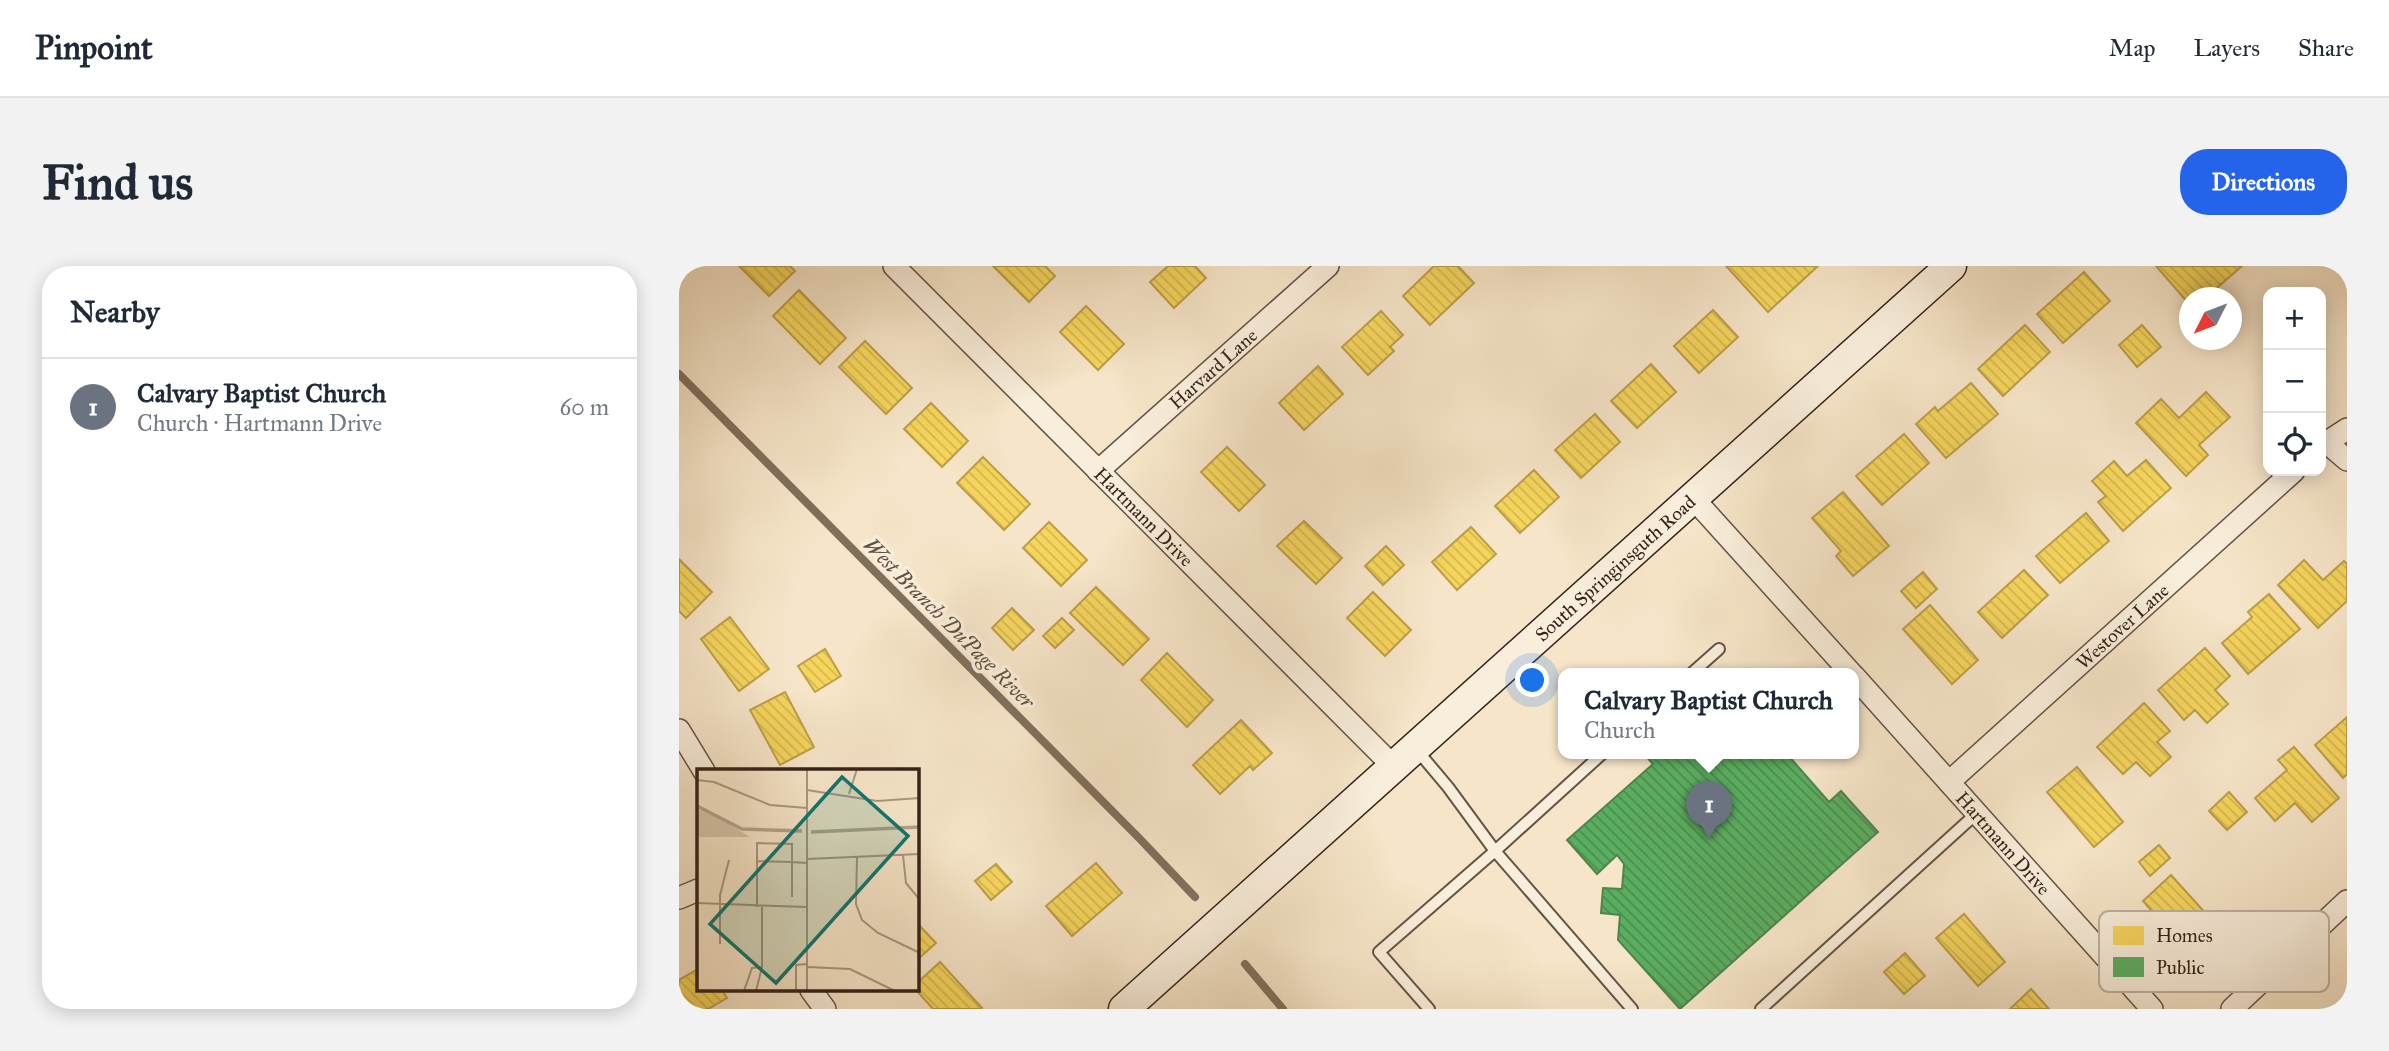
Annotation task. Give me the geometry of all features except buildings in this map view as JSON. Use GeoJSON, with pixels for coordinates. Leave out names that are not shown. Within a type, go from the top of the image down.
{"type":"FeatureCollection","features":[{"type":"Feature","properties":{"kind":"street","name":"Hartmann Drive"},"geometry":{"type":"LineString","coordinates":[[894,266],[1098,471],[1403,756]]}},
{"type":"Feature","properties":{"kind":"street","name":"Harvard Lane"},"geometry":{"type":"LineString","coordinates":[[1098,471],[1328,266]]}},
{"type":"Feature","properties":{"kind":"street","name":"South Springinsguth Road"},"geometry":{"type":"LineString","coordinates":[[1124,1009],[1951,266]]}},
{"type":"Feature","properties":{"kind":"street"},"geometry":{"type":"LineString","coordinates":[[2326,442],[2347,429]]}},
{"type":"Feature","properties":{"kind":"street"},"geometry":{"type":"LineString","coordinates":[[2326,446],[2347,460]]}},
{"type":"Feature","properties":{"kind":"street","name":"Westover Lane"},"geometry":{"type":"LineString","coordinates":[[1949,782],[2288,476]]}},
{"type":"Feature","properties":{"kind":"street","name":"Hartmann Drive"},"geometry":{"type":"LineString","coordinates":[[1693,498],[1847,668]]}},
{"type":"Feature","properties":{"kind":"street","name":"Hartmann Drive"},"geometry":{"type":"LineString","coordinates":[[1859,682],[2099,950]]}},
{"type":"Feature","properties":{"kind":"street"},"geometry":{"type":"LineString","coordinates":[[679,730],[703,769]]}},
{"type":"Feature","properties":{"kind":"street"},"geometry":{"type":"LineString","coordinates":[[679,898],[697,890]]}},
{"type":"Feature","properties":{"kind":"street"},"geometry":{"type":"LineString","coordinates":[[2329,918],[2347,901]]}},
{"type":"Feature","properties":{"kind":"street"},"geometry":{"type":"LineString","coordinates":[[812,992],[825,1009]]}},
{"type":"Feature","properties":{"kind":"street","name":"Hartmann Drive"},"geometry":{"type":"LineString","coordinates":[[2137,992],[2152,1009]]}},
{"type":"Feature","properties":{"kind":"street"},"geometry":{"type":"LineString","coordinates":[[2232,1009],[2250,992]]}},
{"type":"Feature","properties":{"kind":"lane"},"geometry":{"type":"LineString","coordinates":[[1698,668],[1719,649]]}},
{"type":"Feature","properties":{"kind":"lane"},"geometry":{"type":"LineString","coordinates":[[1403,756],[1448,787],[1495,851],[1632,1009]]}},
{"type":"Feature","properties":{"kind":"lane"},"geometry":{"type":"LineString","coordinates":[[1429,1009],[1379,952],[1596,759]]}},
{"type":"Feature","properties":{"kind":"lane"},"geometry":{"type":"LineString","coordinates":[[1761,1009],[1977,813]]}},
{"type":"Feature","properties":{"kind":"waterway","name":"West Branch DuPage River"},"geometry":{"type":"LineString","coordinates":[[679,374],[1195,897]]}},
{"type":"Feature","properties":{"kind":"waterway","name":"West Branch DuPage River"},"geometry":{"type":"LineString","coordinates":[[1245,964],[1283,1009]]}},
{"type":"Feature","properties":{"kind":"place","name":"Calvary Baptist Church"},"geometry":{"type":"Point","coordinates":[1709,839]}}]}
